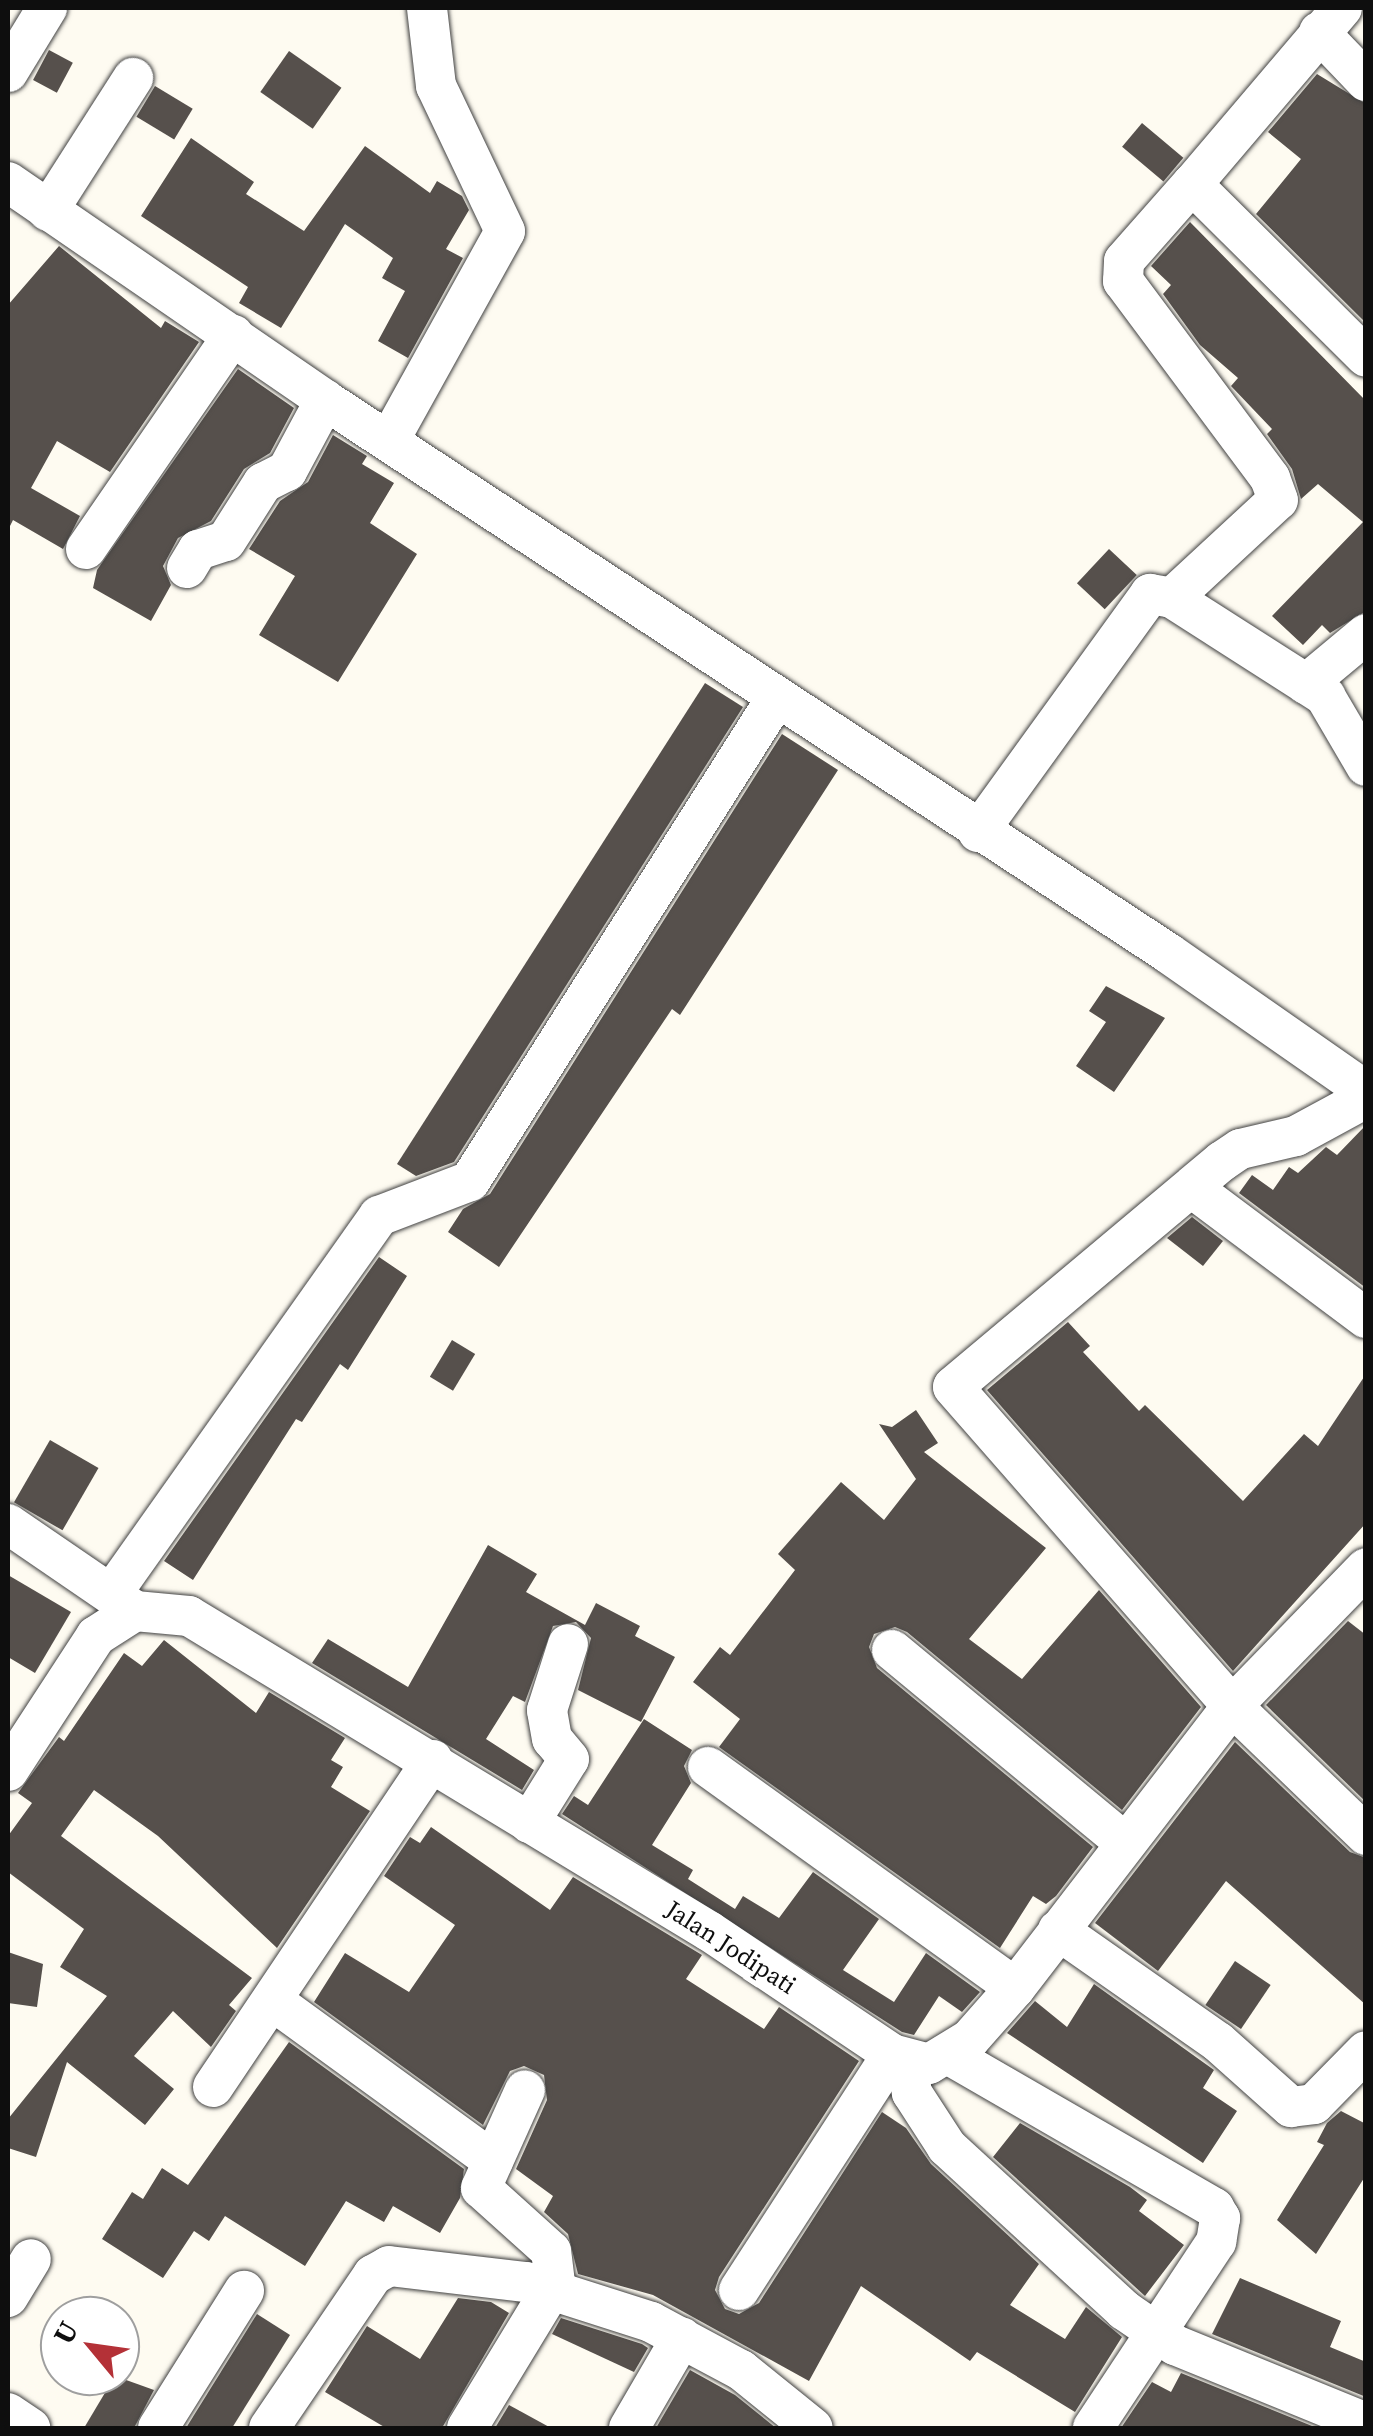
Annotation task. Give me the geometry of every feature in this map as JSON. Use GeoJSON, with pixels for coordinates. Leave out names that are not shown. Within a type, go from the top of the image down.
{"type":"FeatureCollection","features":[{"type":"Feature","properties":{"kind":"street"},"geometry":{"type":"LineString","coordinates":[[8,72],[47,8]]}},
{"type":"Feature","properties":{"kind":"street"},"geometry":{"type":"LineString","coordinates":[[390,437],[505,231],[436,86],[427,8]]}},
{"type":"Feature","properties":{"kind":"street"},"geometry":{"type":"LineString","coordinates":[[1172,598],[1278,500],[1270,478],[1123,281],[1124,260],[1331,20],[1366,81]]}},
{"type":"Feature","properties":{"kind":"street"},"geometry":{"type":"LineString","coordinates":[[48,210],[132,78]]}},
{"type":"Feature","properties":{"kind":"street"},"geometry":{"type":"LineString","coordinates":[[8,182],[326,400],[390,437],[978,832],[1168,952],[1366,1095],[1296,1136],[1240,1149],[953,1391],[1232,1706],[1366,1834]]}},
{"type":"Feature","properties":{"kind":"street"},"geometry":{"type":"LineString","coordinates":[[1192,184],[1366,358]]}},
{"type":"Feature","properties":{"kind":"street"},"geometry":{"type":"LineString","coordinates":[[86,549],[233,335]]}},
{"type":"Feature","properties":{"kind":"street"},"geometry":{"type":"LineString","coordinates":[[187,568],[201,547],[226,541],[262,483],[286,471],[326,400]]}},
{"type":"Feature","properties":{"kind":"street"},"geometry":{"type":"LineString","coordinates":[[978,832],[1142,598],[1157,592],[1306,684],[1336,709],[1366,766]]}},
{"type":"Feature","properties":{"kind":"street"},"geometry":{"type":"LineString","coordinates":[[1306,684],[1366,634]]}},
{"type":"Feature","properties":{"kind":"street"},"geometry":{"type":"LineString","coordinates":[[8,1770],[379,1216],[470,1181],[777,697]]}},
{"type":"Feature","properties":{"kind":"street"},"geometry":{"type":"LineString","coordinates":[[1192,1188],[1366,1318]]}},
{"type":"Feature","properties":{"kind":"street"},"geometry":{"type":"LineString","coordinates":[[8,1524],[123,1602]]}},
{"type":"Feature","properties":{"kind":"street"},"geometry":{"type":"LineString","coordinates":[[951,2056],[1015,1988],[1232,1706],[1366,1568]]}},
{"type":"Feature","properties":{"kind":"street","name":"Jalan Jodipati"},"geometry":{"type":"LineString","coordinates":[[123,1602],[189,1616],[433,1760],[529,1823],[710,1931],[900,2058]]}},
{"type":"Feature","properties":{"kind":"street"},"geometry":{"type":"LineString","coordinates":[[529,1823],[563,1768],[546,1710],[568,1644]]}},
{"type":"Feature","properties":{"kind":"street"},"geometry":{"type":"LineString","coordinates":[[892,1650],[1125,1843]]}},
{"type":"Feature","properties":{"kind":"street"},"geometry":{"type":"LineString","coordinates":[[214,2087],[433,1760]]}},
{"type":"Feature","properties":{"kind":"street"},"geometry":{"type":"LineString","coordinates":[[708,1767],[1015,1988]]}},
{"type":"Feature","properties":{"kind":"street"},"geometry":{"type":"LineString","coordinates":[[1058,1930],[1218,2042],[1272,2096],[1292,2107],[1314,2104],[1366,2051]]}},
{"type":"Feature","properties":{"kind":"street"},"geometry":{"type":"LineString","coordinates":[[272,2001],[493,2161]]}},
{"type":"Feature","properties":{"kind":"street"},"geometry":{"type":"LineString","coordinates":[[900,2058],[951,2056],[1214,2208],[1222,2228],[1093,2428]]}},
{"type":"Feature","properties":{"kind":"street"},"geometry":{"type":"LineString","coordinates":[[739,2290],[900,2058]]}},
{"type":"Feature","properties":{"kind":"street"},"geometry":{"type":"LineString","coordinates":[[900,2058],[912,2092],[947,2147],[1156,2335],[1366,2423]]}},
{"type":"Feature","properties":{"kind":"street"},"geometry":{"type":"LineString","coordinates":[[467,2428],[554,2282],[551,2251],[482,2190],[525,2090]]}},
{"type":"Feature","properties":{"kind":"street"},"geometry":{"type":"LineString","coordinates":[[8,2296],[31,2259]]}},
{"type":"Feature","properties":{"kind":"street"},"geometry":{"type":"LineString","coordinates":[[269,2428],[380,2269],[554,2282],[682,2336],[741,2370],[813,2428]]}},
{"type":"Feature","properties":{"kind":"street"},"geometry":{"type":"LineString","coordinates":[[158,2428],[244,2291]]}},
{"type":"Feature","properties":{"kind":"street"},"geometry":{"type":"LineString","coordinates":[[630,2428],[682,2336]]}},
{"type":"Feature","properties":{"kind":"street"},"geometry":{"type":"LineString","coordinates":[[8,2413],[30,2428]]}},
{"type":"Feature","properties":{"kind":"building"},"geometry":{"type":"Polygon","coordinates":[[[49,50],[73,63],[57,93],[33,80],[49,50]]]}},
{"type":"Feature","properties":{"kind":"building"},"geometry":{"type":"Polygon","coordinates":[[[289,51],[341,88],[313,129],[260,92],[289,51]]]}},
{"type":"Feature","properties":{"kind":"building"},"geometry":{"type":"Polygon","coordinates":[[[1317,74],[1366,104],[1366,323],[1256,214],[1301,159],[1268,132],[1317,74]]]}},
{"type":"Feature","properties":{"kind":"building"},"geometry":{"type":"Polygon","coordinates":[[[155,86],[193,109],[174,140],[136,117],[155,86]]]}},
{"type":"Feature","properties":{"kind":"building"},"geometry":{"type":"Polygon","coordinates":[[[1142,123],[1183,158],[1163,181],[1122,147],[1142,123]]]}},
{"type":"Feature","properties":{"kind":"building"},"geometry":{"type":"Polygon","coordinates":[[[191,138],[254,182],[246,194],[304,231],[365,146],[430,193],[437,181],[462,196],[469,210],[446,249],[463,258],[408,358],[378,341],[405,291],[382,278],[393,258],[345,224],[281,328],[239,303],[248,287],[141,216],[191,138]]]}},
{"type":"Feature","properties":{"kind":"building"},"geometry":{"type":"Polygon","coordinates":[[[1190,222],[1366,401],[1366,611],[1330,633],[1322,625],[1303,645],[1272,616],[1363,522],[1318,484],[1301,499],[1292,469],[1267,434],[1272,429],[1231,386],[1238,378],[1200,345],[1163,294],[1171,285],[1151,266],[1190,222]]]}},
{"type":"Feature","properties":{"kind":"building"},"geometry":{"type":"Polygon","coordinates":[[[59,246],[161,328],[165,321],[199,342],[110,472],[57,441],[31,488],[80,516],[63,549],[13,520],[8,530],[8,305],[59,246]]]}},
{"type":"Feature","properties":{"kind":"building"},"geometry":{"type":"Polygon","coordinates":[[[238,369],[294,408],[270,453],[244,469],[211,521],[178,538],[163,566],[171,585],[151,621],[93,588],[97,570],[238,369]]]}},
{"type":"Feature","properties":{"kind":"building"},"geometry":{"type":"Polygon","coordinates":[[[333,435],[367,456],[362,464],[394,483],[370,523],[417,554],[338,682],[259,635],[295,576],[249,549],[280,501],[308,482],[333,435]]]}},
{"type":"Feature","properties":{"kind":"building"},"geometry":{"type":"Polygon","coordinates":[[[1109,549],[1137,575],[1105,609],[1077,583],[1109,549]]]}},
{"type":"Feature","properties":{"kind":"building"},"geometry":{"type":"Polygon","coordinates":[[[705,683],[743,707],[454,1162],[416,1176],[397,1164],[705,683]]]}},
{"type":"Feature","properties":{"kind":"building"},"geometry":{"type":"Polygon","coordinates":[[[782,734],[838,770],[680,1015],[672,1009],[499,1267],[448,1232],[463,1209],[490,1194],[782,734]]]}},
{"type":"Feature","properties":{"kind":"building"},"geometry":{"type":"Polygon","coordinates":[[[1106,986],[1165,1018],[1114,1092],[1076,1066],[1106,1022],[1089,1011],[1106,986]]]}},
{"type":"Feature","properties":{"kind":"building"},"geometry":{"type":"Polygon","coordinates":[[[1366,1125],[1366,1288],[1239,1193],[1252,1175],[1273,1190],[1289,1167],[1298,1173],[1326,1147],[1337,1155],[1366,1125]]]}},
{"type":"Feature","properties":{"kind":"building"},"geometry":{"type":"Polygon","coordinates":[[[1192,1217],[1223,1241],[1203,1266],[1167,1238],[1192,1217]]]}},
{"type":"Feature","properties":{"kind":"building"},"geometry":{"type":"Polygon","coordinates":[[[379,1257],[407,1276],[348,1370],[340,1364],[302,1422],[296,1419],[193,1580],[164,1561],[379,1257]]]}},
{"type":"Feature","properties":{"kind":"building"},"geometry":{"type":"Polygon","coordinates":[[[1068,1322],[1090,1346],[1083,1352],[1139,1411],[1145,1405],[1243,1501],[1304,1434],[1318,1446],[1366,1374],[1366,1523],[1233,1671],[987,1390],[1068,1322]]]}},
{"type":"Feature","properties":{"kind":"building"},"geometry":{"type":"Polygon","coordinates":[[[452,1340],[475,1354],[453,1391],[430,1377],[452,1340]]]}},
{"type":"Feature","properties":{"kind":"building"},"geometry":{"type":"Polygon","coordinates":[[[916,1410],[938,1443],[924,1452],[1046,1548],[969,1639],[1022,1679],[1099,1590],[1201,1707],[1122,1810],[907,1632],[895,1627],[874,1634],[869,1647],[877,1668],[1093,1847],[1056,1896],[1046,1904],[1033,1896],[1000,1948],[719,1747],[740,1719],[693,1682],[720,1647],[730,1655],[795,1570],[778,1554],[841,1482],[884,1520],[916,1479],[879,1424],[892,1427],[916,1410]]]}},
{"type":"Feature","properties":{"kind":"building"},"geometry":{"type":"Polygon","coordinates":[[[50,1440],[98,1468],[62,1530],[14,1502],[50,1440]]]}},
{"type":"Feature","properties":{"kind":"building"},"geometry":{"type":"Polygon","coordinates":[[[488,1545],[537,1574],[526,1592],[585,1625],[596,1603],[640,1626],[635,1636],[675,1657],[641,1722],[578,1690],[591,1638],[576,1622],[553,1626],[525,1702],[513,1696],[486,1739],[534,1770],[522,1790],[312,1663],[328,1639],[408,1687],[488,1545]]]}},
{"type":"Feature","properties":{"kind":"building"},"geometry":{"type":"Polygon","coordinates":[[[8,1575],[71,1612],[35,1673],[8,1657],[8,1575]]]}},
{"type":"Feature","properties":{"kind":"building"},"geometry":{"type":"Polygon","coordinates":[[[1348,1621],[1366,1635],[1366,1802],[1266,1705],[1348,1621]]]}},
{"type":"Feature","properties":{"kind":"building"},"geometry":{"type":"Polygon","coordinates":[[[164,1640],[256,1713],[269,1692],[345,1738],[331,1760],[343,1767],[331,1787],[370,1811],[277,1948],[158,1836],[94,1790],[61,1836],[252,1978],[229,2005],[236,2011],[211,2047],[173,2011],[134,2056],[174,2089],[145,2125],[67,2062],[36,2157],[8,2148],[8,2119],[107,1996],[60,1967],[84,1929],[8,1872],[8,1836],[32,1803],[18,1793],[59,1737],[64,1741],[124,1653],[142,1666],[164,1640]]]}},
{"type":"Feature","properties":{"kind":"building"},"geometry":{"type":"Polygon","coordinates":[[[644,1719],[692,1750],[684,1766],[691,1783],[652,1845],[693,1870],[688,1879],[735,1909],[743,1896],[779,1918],[813,1872],[879,1919],[843,1970],[894,2002],[926,1953],[980,1992],[962,2012],[939,1996],[914,2035],[902,2032],[562,1814],[574,1796],[588,1805],[644,1719]]]}},
{"type":"Feature","properties":{"kind":"building"},"geometry":{"type":"Polygon","coordinates":[[[1235,1742],[1350,1852],[1366,1858],[1366,2005],[1226,1881],[1158,1971],[1095,1923],[1235,1742]]]}},
{"type":"Feature","properties":{"kind":"building"},"geometry":{"type":"Polygon","coordinates":[[[431,1827],[550,1910],[573,1877],[702,1955],[686,1979],[764,2029],[779,2007],[859,2061],[719,2277],[715,2290],[725,2309],[739,2314],[759,2303],[882,2112],[906,2128],[931,2164],[1039,2264],[1010,2305],[1065,2339],[1086,2307],[1122,2337],[1075,2412],[977,2352],[970,2361],[861,2286],[809,2381],[653,2295],[578,2274],[568,2234],[544,2212],[553,2196],[516,2169],[547,2100],[544,2075],[524,2066],[510,2071],[483,2125],[314,2002],[345,1953],[409,1992],[455,1925],[384,1876],[410,1837],[420,1843],[431,1827]]]}},
{"type":"Feature","properties":{"kind":"building"},"geometry":{"type":"Polygon","coordinates":[[[8,1952],[43,1964],[37,2007],[8,2003],[8,1952]]]}},
{"type":"Feature","properties":{"kind":"building"},"geometry":{"type":"Polygon","coordinates":[[[1235,1961],[1271,1985],[1241,2029],[1205,2005],[1235,1961]]]}},
{"type":"Feature","properties":{"kind":"building"},"geometry":{"type":"Polygon","coordinates":[[[1094,1984],[1214,2070],[1203,2088],[1237,2111],[1203,2163],[1007,2033],[1035,2001],[1067,2027],[1094,1984]]]}},
{"type":"Feature","properties":{"kind":"building"},"geometry":{"type":"Polygon","coordinates":[[[289,2042],[464,2169],[460,2198],[440,2233],[393,2206],[384,2222],[346,2201],[305,2266],[225,2216],[209,2241],[194,2231],[163,2278],[102,2239],[132,2192],[143,2199],[162,2168],[188,2185],[289,2042]]]}},
{"type":"Feature","properties":{"kind":"building"},"geometry":{"type":"Polygon","coordinates":[[[1341,2111],[1366,2124],[1366,2175],[1316,2254],[1277,2220],[1324,2145],[1317,2142],[1327,2123],[1341,2111]]]}},
{"type":"Feature","properties":{"kind":"building"},"geometry":{"type":"Polygon","coordinates":[[[1020,2123],[1130,2187],[1147,2200],[1139,2211],[1184,2245],[1145,2296],[993,2157],[1020,2123]]]}},
{"type":"Feature","properties":{"kind":"building"},"geometry":{"type":"Polygon","coordinates":[[[1240,2278],[1341,2321],[1330,2347],[1366,2362],[1366,2397],[1212,2334],[1240,2278]]]}},
{"type":"Feature","properties":{"kind":"building"},"geometry":{"type":"Polygon","coordinates":[[[458,2298],[491,2302],[509,2313],[442,2428],[386,2428],[325,2392],[367,2326],[420,2359],[458,2298]]]}},
{"type":"Feature","properties":{"kind":"building"},"geometry":{"type":"Polygon","coordinates":[[[257,2314],[290,2335],[257,2388],[232,2428],[186,2428],[257,2314]]]}},
{"type":"Feature","properties":{"kind":"building"},"geometry":{"type":"Polygon","coordinates":[[[561,2318],[648,2348],[634,2372],[552,2334],[561,2318]]]}},
{"type":"Feature","properties":{"kind":"building"},"geometry":{"type":"Polygon","coordinates":[[[690,2370],[735,2395],[776,2428],[656,2428],[690,2370]]]}},
{"type":"Feature","properties":{"kind":"building"},"geometry":{"type":"Polygon","coordinates":[[[1181,2373],[1317,2428],[1121,2428],[1152,2382],[1171,2392],[1181,2373]]]}},
{"type":"Feature","properties":{"kind":"building"},"geometry":{"type":"Polygon","coordinates":[[[140,2385],[154,2390],[134,2428],[84,2428],[103,2396],[140,2396],[140,2385]]]}},
{"type":"Feature","properties":{"kind":"building"},"geometry":{"type":"Polygon","coordinates":[[[509,2405],[551,2428],[495,2428],[509,2405]]]}}]}
